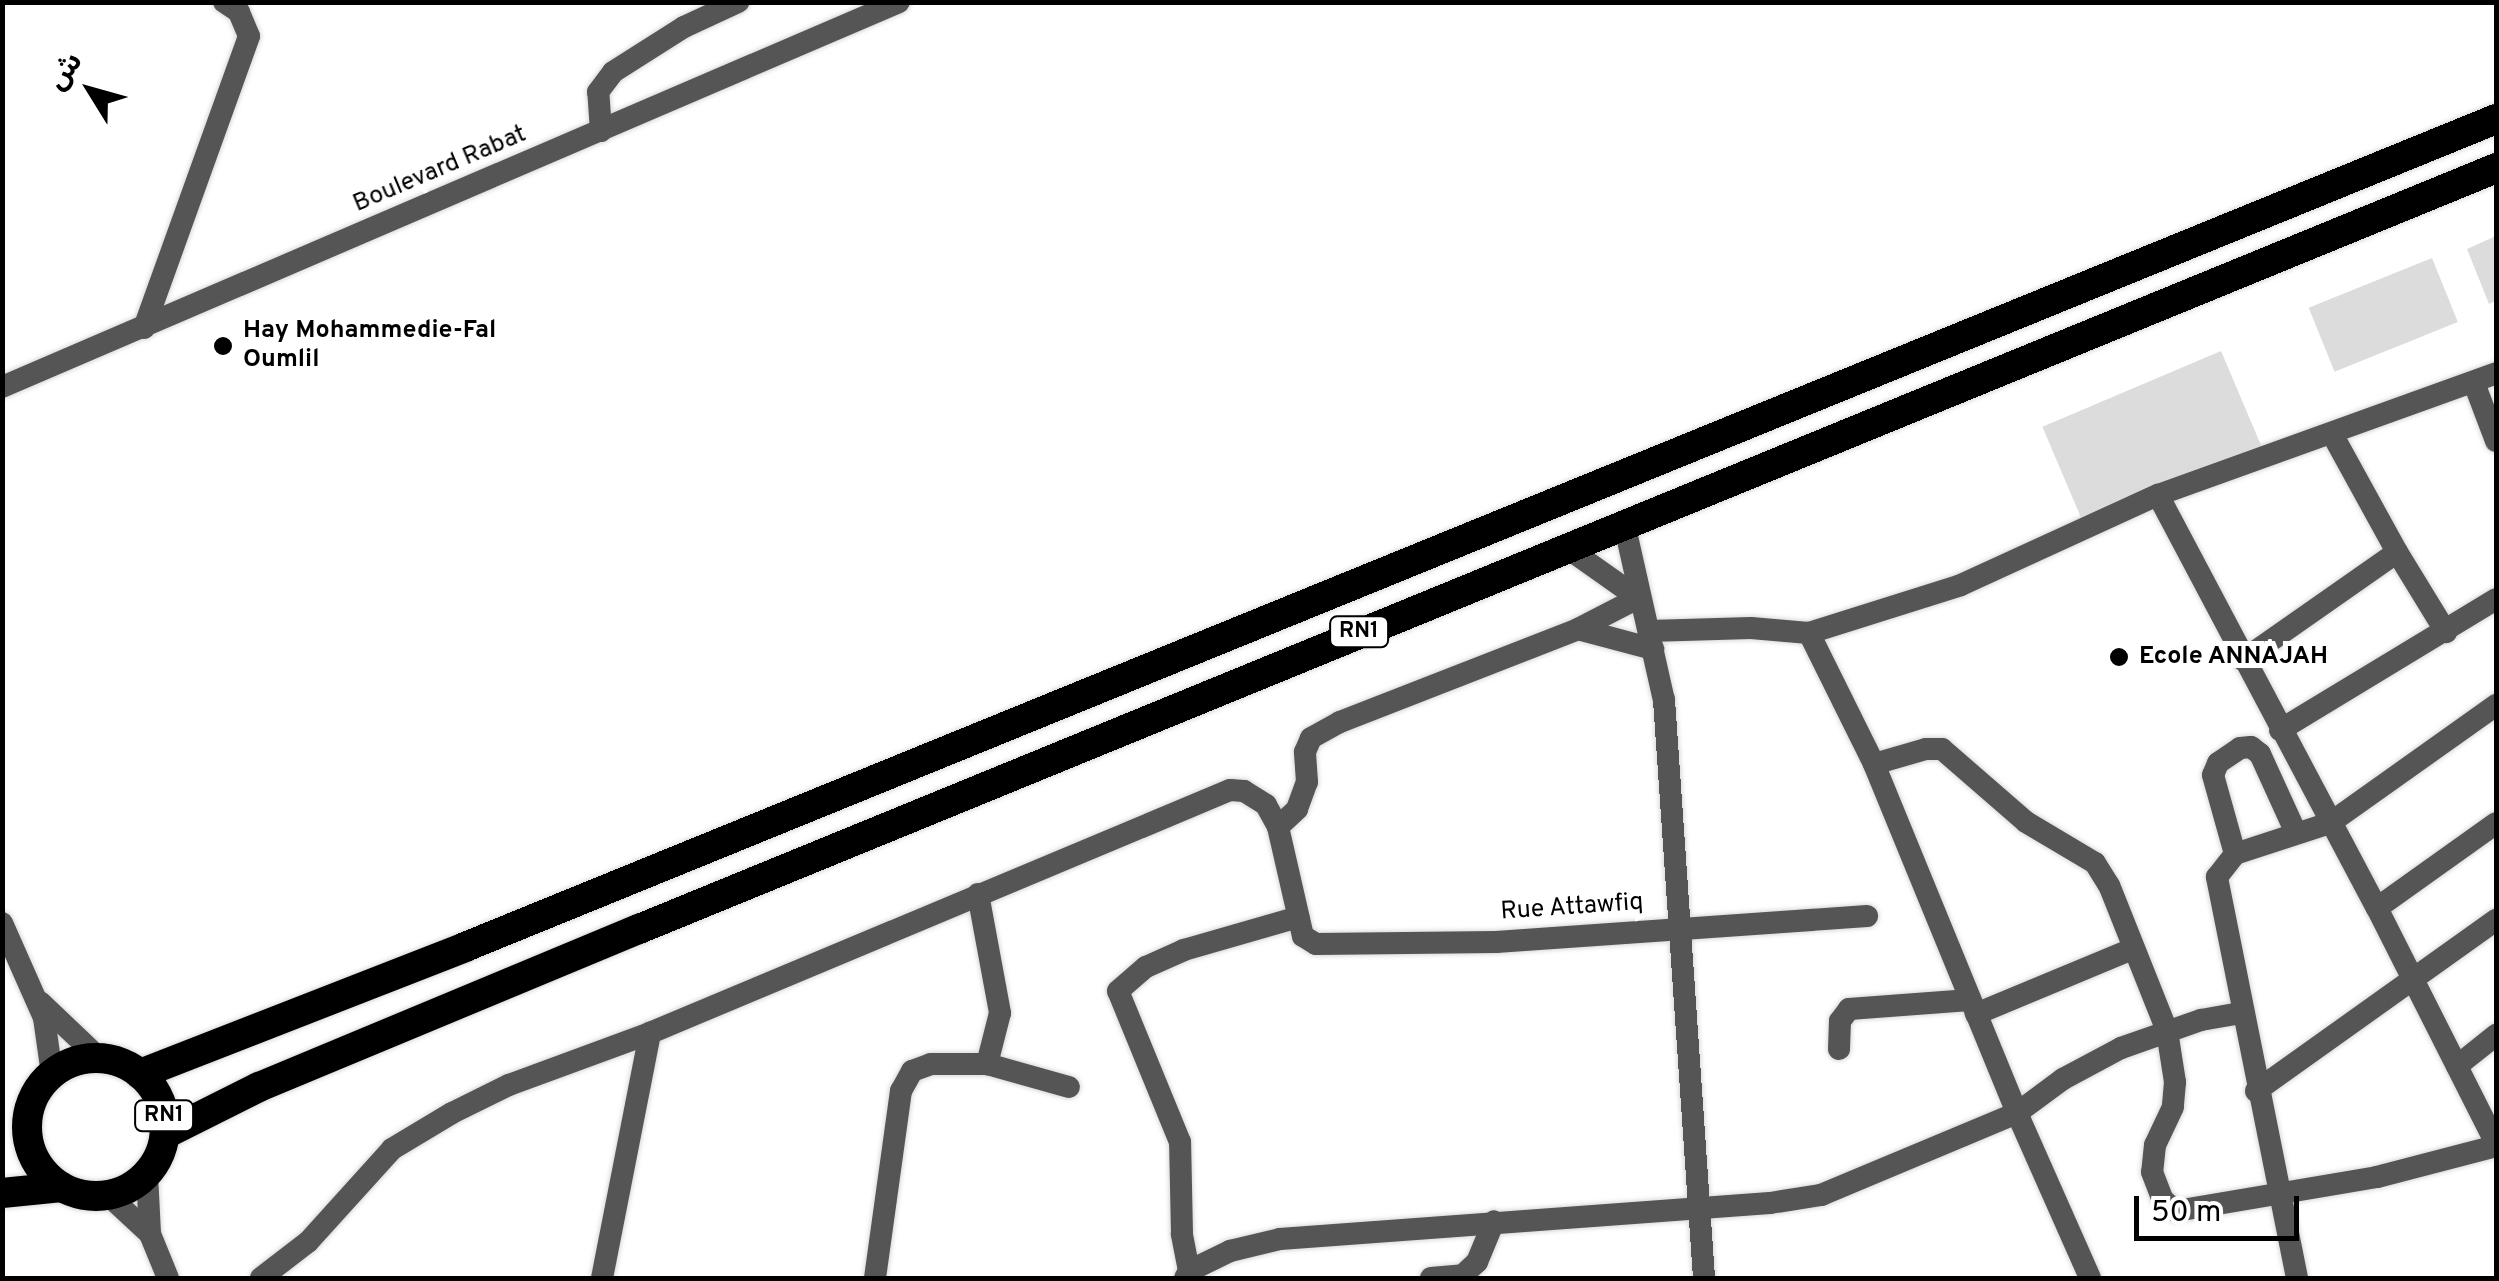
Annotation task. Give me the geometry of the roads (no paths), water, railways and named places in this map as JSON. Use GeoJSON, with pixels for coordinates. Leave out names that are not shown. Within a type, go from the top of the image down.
{"type":"FeatureCollection","features":[{"type":"Feature","properties":{"kind":"highway","name":"RN1"},"geometry":{"type":"LineString","coordinates":[[140,1074],[447,954],[2496,119]]}},
{"type":"Feature","properties":{"kind":"highway","name":"RN1"},"geometry":{"type":"LineString","coordinates":[[165,1134],[259,1086],[2496,168]]}},
{"type":"Feature","properties":{"kind":"highway","name":"RN1"},"geometry":{"type":"LineString","coordinates":[[100,1058],[140,1074],[160,1101],[165,1134],[147,1174]]}},
{"type":"Feature","properties":{"kind":"highway"},"geometry":{"type":"LineString","coordinates":[[2,1130],[30,1111],[52,1074],[75,1062],[100,1058]]}},
{"type":"Feature","properties":{"kind":"highway"},"geometry":{"type":"LineString","coordinates":[[30,1111],[30,1146],[37,1162],[62,1187]]}},
{"type":"Feature","properties":{"kind":"highway"},"geometry":{"type":"LineString","coordinates":[[2,1193],[62,1187],[92,1196],[108,1196],[147,1174]]}},
{"type":"Feature","properties":{"kind":"street"},"geometry":{"type":"LineString","coordinates":[[144,328],[248,36],[239,12],[224,2]]}},
{"type":"Feature","properties":{"kind":"street"},"geometry":{"type":"LineString","coordinates":[[601,131],[598,92],[613,72],[684,27],[738,2]]}},
{"type":"Feature","properties":{"kind":"street","name":"Boulevard Rabat"},"geometry":{"type":"LineString","coordinates":[[2,388],[899,2]]}},
{"type":"Feature","properties":{"kind":"street"},"geometry":{"type":"LineString","coordinates":[[1578,629],[1651,640],[1751,628],[1809,632],[1961,586],[2158,495],[2496,373]]}},
{"type":"Feature","properties":{"kind":"street"},"geometry":{"type":"LineString","coordinates":[[2474,383],[2496,440]]}},
{"type":"Feature","properties":{"kind":"street"},"geometry":{"type":"LineString","coordinates":[[2332,434],[2446,632]]}},
{"type":"Feature","properties":{"kind":"street"},"geometry":{"type":"LineString","coordinates":[[1874,764],[1932,748],[1951,754],[2026,822],[2095,862],[2109,885],[2167,1031],[2175,1082],[2173,1107],[2155,1145],[2152,1172],[2163,1200],[2176,1211],[2195,1211],[2377,1178],[2496,1145],[2411,983],[2377,908],[2158,495]]}},
{"type":"Feature","properties":{"kind":"street"},"geometry":{"type":"LineString","coordinates":[[1624,523],[1664,700],[1704,1278]]}},
{"type":"Feature","properties":{"kind":"street"},"geometry":{"type":"LineString","coordinates":[[1566,547],[1638,598]]}},
{"type":"Feature","properties":{"kind":"street"},"geometry":{"type":"LineString","coordinates":[[2243,660],[2397,552]]}},
{"type":"Feature","properties":{"kind":"street"},"geometry":{"type":"LineString","coordinates":[[1278,828],[1296,809],[1306,782],[1304,752],[1311,738],[1340,722],[1578,629],[1638,598]]}},
{"type":"Feature","properties":{"kind":"street"},"geometry":{"type":"LineString","coordinates":[[2280,730],[2496,599]]}},
{"type":"Feature","properties":{"kind":"street"},"geometry":{"type":"LineString","coordinates":[[1809,632],[1874,764],[2017,1113],[2090,1278]]}},
{"type":"Feature","properties":{"kind":"street"},"geometry":{"type":"LineString","coordinates":[[2297,1278],[2216,888],[2221,867],[2235,854],[2330,823],[2496,705]]}},
{"type":"Feature","properties":{"kind":"street"},"geometry":{"type":"LineString","coordinates":[[2235,854],[2213,775],[2218,763],[2240,748],[2251,747],[2260,754],[2296,834]]}},
{"type":"Feature","properties":{"kind":"street"},"geometry":{"type":"LineString","coordinates":[[261,1278],[308,1242],[402,1141],[510,1085],[650,1033],[1230,790],[1244,791],[1266,804],[1278,828],[1298,916],[1184,950],[1146,967],[1118,991],[1180,1142],[1187,1275],[1230,1251],[1280,1239],[1821,1195],[2017,1113],[2091,1062],[2167,1031],[2241,1013]]}},
{"type":"Feature","properties":{"kind":"street"},"geometry":{"type":"LineString","coordinates":[[2377,908],[2496,823]]}},
{"type":"Feature","properties":{"kind":"street"},"geometry":{"type":"LineString","coordinates":[[978,894],[1000,1013],[987,1064]]}},
{"type":"Feature","properties":{"kind":"street","name":"Rue Attawfiq"},"geometry":{"type":"LineString","coordinates":[[1298,916],[1309,942],[1335,944],[1496,942],[1867,916]]}},
{"type":"Feature","properties":{"kind":"street"},"geometry":{"type":"LineString","coordinates":[[2256,1091],[2496,920]]}},
{"type":"Feature","properties":{"kind":"street"},"geometry":{"type":"LineString","coordinates":[[2,922],[38,1000],[49,1036],[52,1074]]}},
{"type":"Feature","properties":{"kind":"street"},"geometry":{"type":"LineString","coordinates":[[1839,1048],[1840,1020],[1849,1009],[1973,1007],[2132,949]]}},
{"type":"Feature","properties":{"kind":"street"},"geometry":{"type":"LineString","coordinates":[[38,1000],[100,1058]]}},
{"type":"Feature","properties":{"kind":"street"},"geometry":{"type":"LineString","coordinates":[[602,1278],[650,1033]]}},
{"type":"Feature","properties":{"kind":"street"},"geometry":{"type":"LineString","coordinates":[[2457,1066],[2496,1035]]}},
{"type":"Feature","properties":{"kind":"street"},"geometry":{"type":"LineString","coordinates":[[875,1278],[904,1082],[919,1066],[987,1064],[1069,1087]]}},
{"type":"Feature","properties":{"kind":"street"},"geometry":{"type":"LineString","coordinates":[[147,1174],[150,1234],[168,1278]]}},
{"type":"Feature","properties":{"kind":"street"},"geometry":{"type":"LineString","coordinates":[[108,1196],[150,1234]]}},
{"type":"Feature","properties":{"kind":"street"},"geometry":{"type":"LineString","coordinates":[[1431,1278],[1463,1275],[1477,1262],[1494,1221]]}},
{"type":"Feature","properties":{"kind":"place","name":"Hay Mohammedie-Fal Oumlil"},"geometry":{"type":"Point","coordinates":[223,346]}},
{"type":"Feature","properties":{"kind":"place","name":"Ecole ANNAJAH"},"geometry":{"type":"Point","coordinates":[2119,657]}}]}
